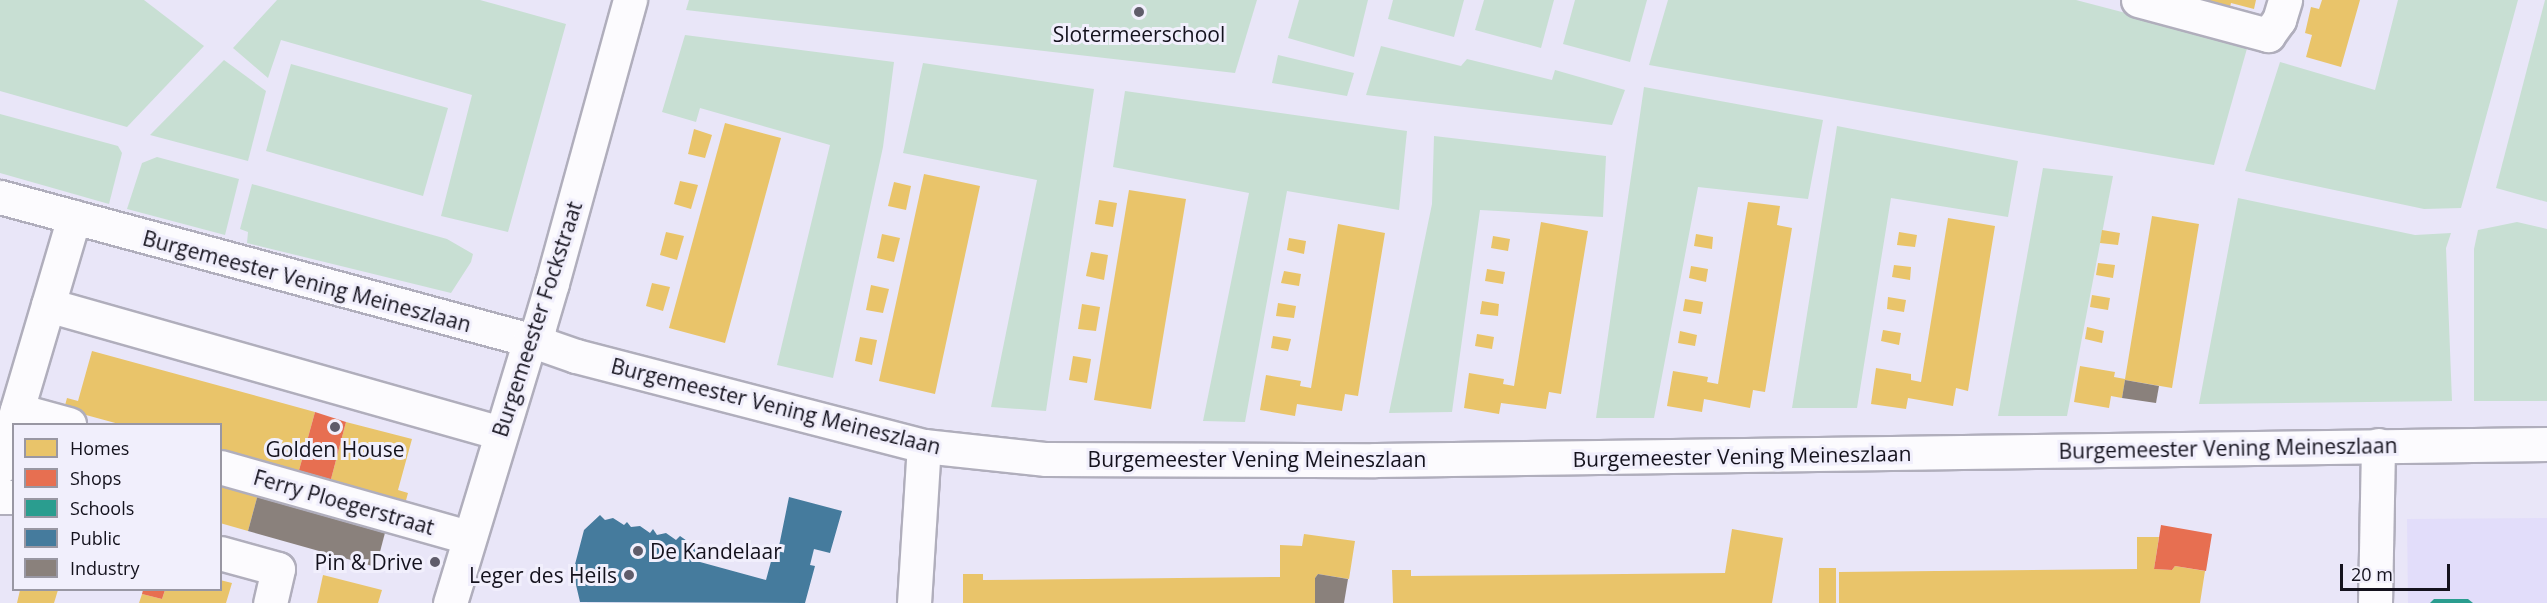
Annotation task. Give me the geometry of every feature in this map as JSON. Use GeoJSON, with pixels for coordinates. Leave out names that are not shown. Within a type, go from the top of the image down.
{"type":"FeatureCollection","features":[{"type":"Feature","properties":{"kind":"street","name":"Burgemeester Fockstraat"},"geometry":{"type":"LineString","coordinates":[[450,603],[500,433],[530,340],[539,327],[630,0]]}},
{"type":"Feature","properties":{"kind":"street"},"geometry":{"type":"LineString","coordinates":[[2138,0],[2268,35],[2279,20],[2284,0]]}},
{"type":"Feature","properties":{"kind":"street","name":"Burgemeester Vening Meineszlaan"},"geometry":{"type":"LineString","coordinates":[[0,197],[530,340],[576,356],[924,446],[1046,459],[1375,460],[2547,444]]}},
{"type":"Feature","properties":{"kind":"street"},"geometry":{"type":"LineString","coordinates":[[13,423],[74,217]]}},
{"type":"Feature","properties":{"kind":"street"},"geometry":{"type":"LineString","coordinates":[[48,304],[500,433]]}},
{"type":"Feature","properties":{"kind":"street"},"geometry":{"type":"LineString","coordinates":[[17,410],[65,423]]}},
{"type":"Feature","properties":{"kind":"street"},"geometry":{"type":"LineString","coordinates":[[0,467],[12,427]]}},
{"type":"Feature","properties":{"kind":"street"},"geometry":{"type":"LineString","coordinates":[[2375,603],[2378,445]]}},
{"type":"Feature","properties":{"kind":"street"},"geometry":{"type":"LineString","coordinates":[[914,603],[924,446]]}},
{"type":"Feature","properties":{"kind":"street","name":"Ferry Ploegerstraat"},"geometry":{"type":"LineString","coordinates":[[222,468],[468,537]]}},
{"type":"Feature","properties":{"kind":"street"},"geometry":{"type":"LineString","coordinates":[[222,554],[278,569],[270,603]]}},
{"type":"Feature","properties":{"kind":"shaded area"},"geometry":{"type":"Polygon","coordinates":[[[2547,518],[2547,603],[2408,603],[2407,519],[2547,518]]]}},
{"type":"Feature","properties":{"kind":"green space"},"geometry":{"type":"Polygon","coordinates":[[[0,0],[144,0],[204,46],[127,127],[0,91],[0,0]]]}},
{"type":"Feature","properties":{"kind":"green space"},"geometry":{"type":"Polygon","coordinates":[[[277,0],[480,0],[566,24],[508,232],[441,216],[472,95],[281,40],[268,78],[233,48],[277,0]]]}},
{"type":"Feature","properties":{"kind":"green space"},"geometry":{"type":"Polygon","coordinates":[[[689,0],[1257,0],[1235,73],[686,10],[689,0]]]}},
{"type":"Feature","properties":{"kind":"green space"},"geometry":{"type":"Polygon","coordinates":[[[1299,0],[1368,0],[1354,57],[1288,38],[1299,0]]]}},
{"type":"Feature","properties":{"kind":"green space"},"geometry":{"type":"Polygon","coordinates":[[[1393,0],[1464,0],[1454,37],[1388,19],[1393,0]]]}},
{"type":"Feature","properties":{"kind":"green space"},"geometry":{"type":"Polygon","coordinates":[[[1484,0],[1554,0],[1541,48],[1475,30],[1484,0]]]}},
{"type":"Feature","properties":{"kind":"green space"},"geometry":{"type":"Polygon","coordinates":[[[1575,0],[1647,0],[1630,62],[1563,44],[1575,0]]]}},
{"type":"Feature","properties":{"kind":"green space"},"geometry":{"type":"Polygon","coordinates":[[[1668,0],[2076,0],[2248,45],[2214,165],[1649,65],[1668,0]]]}},
{"type":"Feature","properties":{"kind":"green space"},"geometry":{"type":"Polygon","coordinates":[[[2398,0],[2518,0],[2461,208],[2424,209],[2245,171],[2280,62],[2375,90],[2398,0]]]}},
{"type":"Feature","properties":{"kind":"green space"},"geometry":{"type":"Polygon","coordinates":[[[2545,0],[2547,0],[2547,202],[2496,188],[2545,0]]]}},
{"type":"Feature","properties":{"kind":"green space"},"geometry":{"type":"Polygon","coordinates":[[[685,35],[894,62],[883,147],[833,378],[777,365],[830,145],[700,108],[696,122],[662,112],[685,35]]]}},
{"type":"Feature","properties":{"kind":"green space"},"geometry":{"type":"Polygon","coordinates":[[[1381,46],[1461,66],[1467,59],[1552,80],[1555,70],[1625,90],[1612,125],[1366,95],[1381,46]]]}},
{"type":"Feature","properties":{"kind":"green space"},"geometry":{"type":"Polygon","coordinates":[[[1278,55],[1354,73],[1347,96],[1272,83],[1278,55]]]}},
{"type":"Feature","properties":{"kind":"green space"},"geometry":{"type":"Polygon","coordinates":[[[224,60],[266,91],[248,161],[150,135],[224,60]]]}},
{"type":"Feature","properties":{"kind":"green space"},"geometry":{"type":"Polygon","coordinates":[[[923,63],[1094,89],[1046,411],[991,407],[1037,180],[903,153],[923,63]]]}},
{"type":"Feature","properties":{"kind":"green space"},"geometry":{"type":"Polygon","coordinates":[[[291,64],[448,108],[423,196],[266,151],[291,64]]]}},
{"type":"Feature","properties":{"kind":"green space"},"geometry":{"type":"Polygon","coordinates":[[[1644,87],[1823,120],[1808,199],[1698,187],[1654,418],[1596,418],[1644,87]]]}},
{"type":"Feature","properties":{"kind":"green space"},"geometry":{"type":"Polygon","coordinates":[[[1125,91],[1407,131],[1399,210],[1287,191],[1245,422],[1203,421],[1249,193],[1113,167],[1125,91]]]}},
{"type":"Feature","properties":{"kind":"green space"},"geometry":{"type":"Polygon","coordinates":[[[0,114],[118,146],[122,153],[109,204],[0,173],[0,114]]]}},
{"type":"Feature","properties":{"kind":"green space"},"geometry":{"type":"Polygon","coordinates":[[[1837,126],[2018,161],[2008,217],[1891,198],[1857,408],[1792,408],[1837,126]]]}},
{"type":"Feature","properties":{"kind":"green space"},"geometry":{"type":"Polygon","coordinates":[[[1434,136],[1606,156],[1603,217],[1480,210],[1452,412],[1389,413],[1432,204],[1434,136]]]}},
{"type":"Feature","properties":{"kind":"green space"},"geometry":{"type":"Polygon","coordinates":[[[157,157],[239,179],[225,235],[127,209],[142,163],[157,157]]]}},
{"type":"Feature","properties":{"kind":"green space"},"geometry":{"type":"Polygon","coordinates":[[[2043,168],[2113,176],[2067,416],[1998,416],[2043,168]]]}},
{"type":"Feature","properties":{"kind":"green space"},"geometry":{"type":"Polygon","coordinates":[[[252,184],[447,239],[473,254],[471,262],[451,293],[247,243],[248,232],[240,229],[252,184]]]}},
{"type":"Feature","properties":{"kind":"green space"},"geometry":{"type":"Polygon","coordinates":[[[2238,198],[2415,235],[2451,233],[2446,248],[2452,401],[2199,404],[2238,198]]]}},
{"type":"Feature","properties":{"kind":"green space"},"geometry":{"type":"Polygon","coordinates":[[[2517,222],[2547,229],[2547,401],[2474,401],[2474,249],[2478,230],[2517,222]]]}},
{"type":"Feature","properties":{"kind":"building: Homes"},"geometry":{"type":"Polygon","coordinates":[[[2204,0],[2256,0],[2254,9],[2231,3],[2229,11],[2203,4],[2204,0]]]}},
{"type":"Feature","properties":{"kind":"building: Homes"},"geometry":{"type":"Polygon","coordinates":[[[2322,0],[2360,0],[2341,67],[2306,57],[2312,35],[2305,33],[2311,7],[2319,9],[2322,0]]]}},
{"type":"Feature","properties":{"kind":"building: Homes"},"geometry":{"type":"Polygon","coordinates":[[[725,123],[781,138],[725,343],[669,328],[725,123]]]}},
{"type":"Feature","properties":{"kind":"building: Homes"},"geometry":{"type":"Polygon","coordinates":[[[694,129],[712,135],[705,158],[688,154],[694,129]]]}},
{"type":"Feature","properties":{"kind":"building: Homes"},"geometry":{"type":"Polygon","coordinates":[[[924,174],[980,186],[935,394],[879,381],[924,174]]]}},
{"type":"Feature","properties":{"kind":"building: Homes"},"geometry":{"type":"Polygon","coordinates":[[[680,181],[698,185],[691,209],[674,204],[680,181]]]}},
{"type":"Feature","properties":{"kind":"building: Homes"},"geometry":{"type":"Polygon","coordinates":[[[894,182],[911,186],[906,210],[888,206],[894,182]]]}},
{"type":"Feature","properties":{"kind":"building: Homes"},"geometry":{"type":"Polygon","coordinates":[[[1129,190],[1186,199],[1151,409],[1094,400],[1129,190]]]}},
{"type":"Feature","properties":{"kind":"building: Homes"},"geometry":{"type":"Polygon","coordinates":[[[1099,200],[1117,203],[1113,227],[1095,224],[1099,200]]]}},
{"type":"Feature","properties":{"kind":"building: Homes"},"geometry":{"type":"Polygon","coordinates":[[[1748,202],[1780,206],[1777,225],[1792,228],[1765,392],[1753,390],[1750,408],[1704,399],[1702,412],[1667,406],[1673,371],[1708,377],[1707,382],[1718,384],[1748,202]]]}},
{"type":"Feature","properties":{"kind":"building: Homes"},"geometry":{"type":"Polygon","coordinates":[[[2152,216],[2199,224],[2172,388],[2125,380],[2122,398],[2111,396],[2109,408],[2074,402],[2080,366],[2115,372],[2114,377],[2125,379],[2152,216]]]}},
{"type":"Feature","properties":{"kind":"building: Homes"},"geometry":{"type":"Polygon","coordinates":[[[1948,218],[1995,226],[1968,391],[1956,388],[1953,406],[1908,398],[1906,409],[1871,404],[1876,368],[1911,374],[1911,380],[1921,382],[1948,218]]]}},
{"type":"Feature","properties":{"kind":"building: Homes"},"geometry":{"type":"Polygon","coordinates":[[[1541,222],[1588,231],[1561,394],[1549,392],[1546,409],[1501,403],[1499,414],[1464,408],[1469,373],[1504,379],[1503,384],[1514,386],[1541,222]]]}},
{"type":"Feature","properties":{"kind":"building: Homes"},"geometry":{"type":"Polygon","coordinates":[[[1338,224],[1385,233],[1358,396],[1345,394],[1342,411],[1297,404],[1295,416],[1260,410],[1266,375],[1301,381],[1300,386],[1311,388],[1338,224]]]}},
{"type":"Feature","properties":{"kind":"building: Homes"},"geometry":{"type":"Polygon","coordinates":[[[2102,230],[2120,233],[2118,245],[2100,243],[2102,230]]]}},
{"type":"Feature","properties":{"kind":"building: Homes"},"geometry":{"type":"Polygon","coordinates":[[[666,232],[684,236],[677,260],[660,255],[666,232]]]}},
{"type":"Feature","properties":{"kind":"building: Homes"},"geometry":{"type":"Polygon","coordinates":[[[1899,232],[1917,235],[1915,247],[1897,245],[1899,232]]]}},
{"type":"Feature","properties":{"kind":"building: Homes"},"geometry":{"type":"Polygon","coordinates":[[[882,234],[900,238],[894,262],[877,258],[882,234]]]}},
{"type":"Feature","properties":{"kind":"building: Homes"},"geometry":{"type":"Polygon","coordinates":[[[1696,234],[1713,237],[1712,249],[1694,246],[1696,234]]]}},
{"type":"Feature","properties":{"kind":"building: Homes"},"geometry":{"type":"Polygon","coordinates":[[[1493,236],[1510,239],[1508,251],[1491,248],[1493,236]]]}},
{"type":"Feature","properties":{"kind":"building: Homes"},"geometry":{"type":"Polygon","coordinates":[[[1289,238],[1306,241],[1304,254],[1287,250],[1289,238]]]}},
{"type":"Feature","properties":{"kind":"building: Homes"},"geometry":{"type":"Polygon","coordinates":[[[1091,252],[1108,255],[1104,280],[1086,276],[1091,252]]]}},
{"type":"Feature","properties":{"kind":"building: Homes"},"geometry":{"type":"Polygon","coordinates":[[[2098,263],[2115,265],[2113,278],[2096,275],[2098,263]]]}},
{"type":"Feature","properties":{"kind":"building: Homes"},"geometry":{"type":"Polygon","coordinates":[[[1894,265],[1911,267],[1910,280],[1892,277],[1894,265]]]}},
{"type":"Feature","properties":{"kind":"building: Homes"},"geometry":{"type":"Polygon","coordinates":[[[1691,266],[1708,269],[1706,282],[1689,278],[1691,266]]]}},
{"type":"Feature","properties":{"kind":"building: Homes"},"geometry":{"type":"Polygon","coordinates":[[[1487,269],[1505,272],[1503,284],[1485,281],[1487,269]]]}},
{"type":"Feature","properties":{"kind":"building: Homes"},"geometry":{"type":"Polygon","coordinates":[[[1284,271],[1301,274],[1299,286],[1281,283],[1284,271]]]}},
{"type":"Feature","properties":{"kind":"building: Homes"},"geometry":{"type":"Polygon","coordinates":[[[652,283],[670,287],[663,311],[646,306],[652,283]]]}},
{"type":"Feature","properties":{"kind":"building: Homes"},"geometry":{"type":"Polygon","coordinates":[[[871,285],[889,289],[883,313],[866,310],[871,285]]]}},
{"type":"Feature","properties":{"kind":"building: Homes"},"geometry":{"type":"Polygon","coordinates":[[[2092,295],[2110,298],[2108,310],[2090,307],[2092,295]]]}},
{"type":"Feature","properties":{"kind":"building: Homes"},"geometry":{"type":"Polygon","coordinates":[[[1888,297],[1906,300],[1904,312],[1887,309],[1888,297]]]}},
{"type":"Feature","properties":{"kind":"building: Homes"},"geometry":{"type":"Polygon","coordinates":[[[1685,299],[1703,302],[1701,314],[1683,311],[1685,299]]]}},
{"type":"Feature","properties":{"kind":"building: Homes"},"geometry":{"type":"Polygon","coordinates":[[[1482,301],[1499,304],[1498,316],[1480,314],[1482,301]]]}},
{"type":"Feature","properties":{"kind":"building: Homes"},"geometry":{"type":"Polygon","coordinates":[[[1278,303],[1296,306],[1294,318],[1276,316],[1278,303]]]}},
{"type":"Feature","properties":{"kind":"building: Homes"},"geometry":{"type":"Polygon","coordinates":[[[1082,304],[1100,307],[1096,331],[1078,329],[1082,304]]]}},
{"type":"Feature","properties":{"kind":"building: Homes"},"geometry":{"type":"Polygon","coordinates":[[[2087,327],[2104,331],[2102,343],[2085,339],[2087,327]]]}},
{"type":"Feature","properties":{"kind":"building: Homes"},"geometry":{"type":"Polygon","coordinates":[[[1883,330],[1901,333],[1899,345],[1881,341],[1883,330]]]}},
{"type":"Feature","properties":{"kind":"building: Homes"},"geometry":{"type":"Polygon","coordinates":[[[1680,331],[1697,335],[1695,346],[1678,343],[1680,331]]]}},
{"type":"Feature","properties":{"kind":"building: Homes"},"geometry":{"type":"Polygon","coordinates":[[[1477,334],[1494,337],[1492,349],[1475,346],[1477,334]]]}},
{"type":"Feature","properties":{"kind":"building: Homes"},"geometry":{"type":"Polygon","coordinates":[[[1273,336],[1291,339],[1288,351],[1271,348],[1273,336]]]}},
{"type":"Feature","properties":{"kind":"building: Homes"},"geometry":{"type":"Polygon","coordinates":[[[860,337],[877,340],[872,365],[855,361],[860,337]]]}},
{"type":"Feature","properties":{"kind":"building: Homes"},"geometry":{"type":"Polygon","coordinates":[[[92,351],[315,412],[298,474],[222,453],[222,423],[115,423],[64,409],[67,398],[78,401],[92,351]]]}},
{"type":"Feature","properties":{"kind":"building: Homes"},"geometry":{"type":"Polygon","coordinates":[[[1073,356],[1091,359],[1087,383],[1069,380],[1073,356]]]}},
{"type":"Feature","properties":{"kind":"building: Homes"},"geometry":{"type":"Polygon","coordinates":[[[346,422],[412,439],[398,490],[408,493],[405,504],[330,483],[346,422]]]}},
{"type":"Feature","properties":{"kind":"building: Homes"},"geometry":{"type":"Polygon","coordinates":[[[222,484],[258,494],[248,531],[222,524],[222,484]]]}},
{"type":"Feature","properties":{"kind":"building: Homes"},"geometry":{"type":"Polygon","coordinates":[[[1732,529],[1783,538],[1772,603],[1393,603],[1392,570],[1411,570],[1411,576],[1725,573],[1732,529]]]}},
{"type":"Feature","properties":{"kind":"building: Homes"},"geometry":{"type":"Polygon","coordinates":[[[1304,534],[1355,541],[1349,579],[1318,574],[1315,578],[1315,603],[963,603],[963,574],[983,574],[983,580],[1280,577],[1280,545],[1302,546],[1304,534]]]}},
{"type":"Feature","properties":{"kind":"building: Homes"},"geometry":{"type":"Polygon","coordinates":[[[2137,537],[2159,537],[2154,569],[2172,570],[2175,566],[2205,571],[2200,603],[1839,603],[1839,572],[2137,569],[2137,537]]]}},
{"type":"Feature","properties":{"kind":"building: Homes"},"geometry":{"type":"Polygon","coordinates":[[[1819,568],[1836,568],[1836,603],[1819,603],[1819,568]]]}},
{"type":"Feature","properties":{"kind":"building: Homes"},"geometry":{"type":"Polygon","coordinates":[[[323,575],[382,590],[378,603],[317,603],[323,575]]]}},
{"type":"Feature","properties":{"kind":"building: Homes"},"geometry":{"type":"Polygon","coordinates":[[[222,580],[232,583],[226,603],[139,603],[142,594],[162,599],[165,591],[222,591],[222,580]]]}},
{"type":"Feature","properties":{"kind":"building: Homes"},"geometry":{"type":"Polygon","coordinates":[[[20,591],[58,591],[54,603],[17,603],[20,591]]]}},
{"type":"Feature","properties":{"kind":"building: Shops"},"geometry":{"type":"Polygon","coordinates":[[[315,412],[346,422],[330,483],[298,474],[315,412]]]}},
{"type":"Feature","properties":{"kind":"building: Shops"},"geometry":{"type":"Polygon","coordinates":[[[2161,525],[2212,534],[2206,571],[2175,566],[2172,570],[2154,569],[2161,525]]]}},
{"type":"Feature","properties":{"kind":"building: Shops"},"geometry":{"type":"Polygon","coordinates":[[[143,591],[165,591],[162,599],[142,594],[143,591]]]}},
{"type":"Feature","properties":{"kind":"building: Schools"},"geometry":{"type":"Polygon","coordinates":[[[2434,599],[2468,599],[2473,603],[2430,603],[2434,599]]]}},
{"type":"Feature","properties":{"kind":"building: Public","name":"De Kandelaar"},"geometry":{"type":"Polygon","coordinates":[[[789,497],[842,511],[830,553],[814,549],[810,565],[815,566],[805,603],[580,602],[573,572],[584,530],[600,515],[605,520],[613,518],[624,525],[627,522],[631,527],[640,526],[650,533],[653,529],[657,535],[666,533],[676,540],[680,536],[690,543],[695,541],[700,562],[766,580],[773,554],[777,556],[789,497]]]}},
{"type":"Feature","properties":{"kind":"building: Industry"},"geometry":{"type":"Polygon","coordinates":[[[2125,380],[2159,386],[2156,403],[2122,398],[2125,380]]]}},
{"type":"Feature","properties":{"kind":"building: Industry"},"geometry":{"type":"Polygon","coordinates":[[[258,494],[386,529],[376,567],[248,531],[258,494]]]}},
{"type":"Feature","properties":{"kind":"building: Industry"},"geometry":{"type":"Polygon","coordinates":[[[1318,574],[1348,579],[1344,603],[1315,603],[1315,578],[1318,574]]]}},
{"type":"Feature","properties":{"kind":"place","name":"Slotermeerschool"},"geometry":{"type":"Point","coordinates":[1139,12]}},
{"type":"Feature","properties":{"kind":"place","name":"Golden House"},"geometry":{"type":"Point","coordinates":[335,427]}},
{"type":"Feature","properties":{"kind":"place","name":"De Kandelaar"},"geometry":{"type":"Point","coordinates":[638,551]}},
{"type":"Feature","properties":{"kind":"place","name":"Pin & Drive"},"geometry":{"type":"Point","coordinates":[435,562]}},
{"type":"Feature","properties":{"kind":"place","name":"Leger des Heils"},"geometry":{"type":"Point","coordinates":[629,575]}}]}
